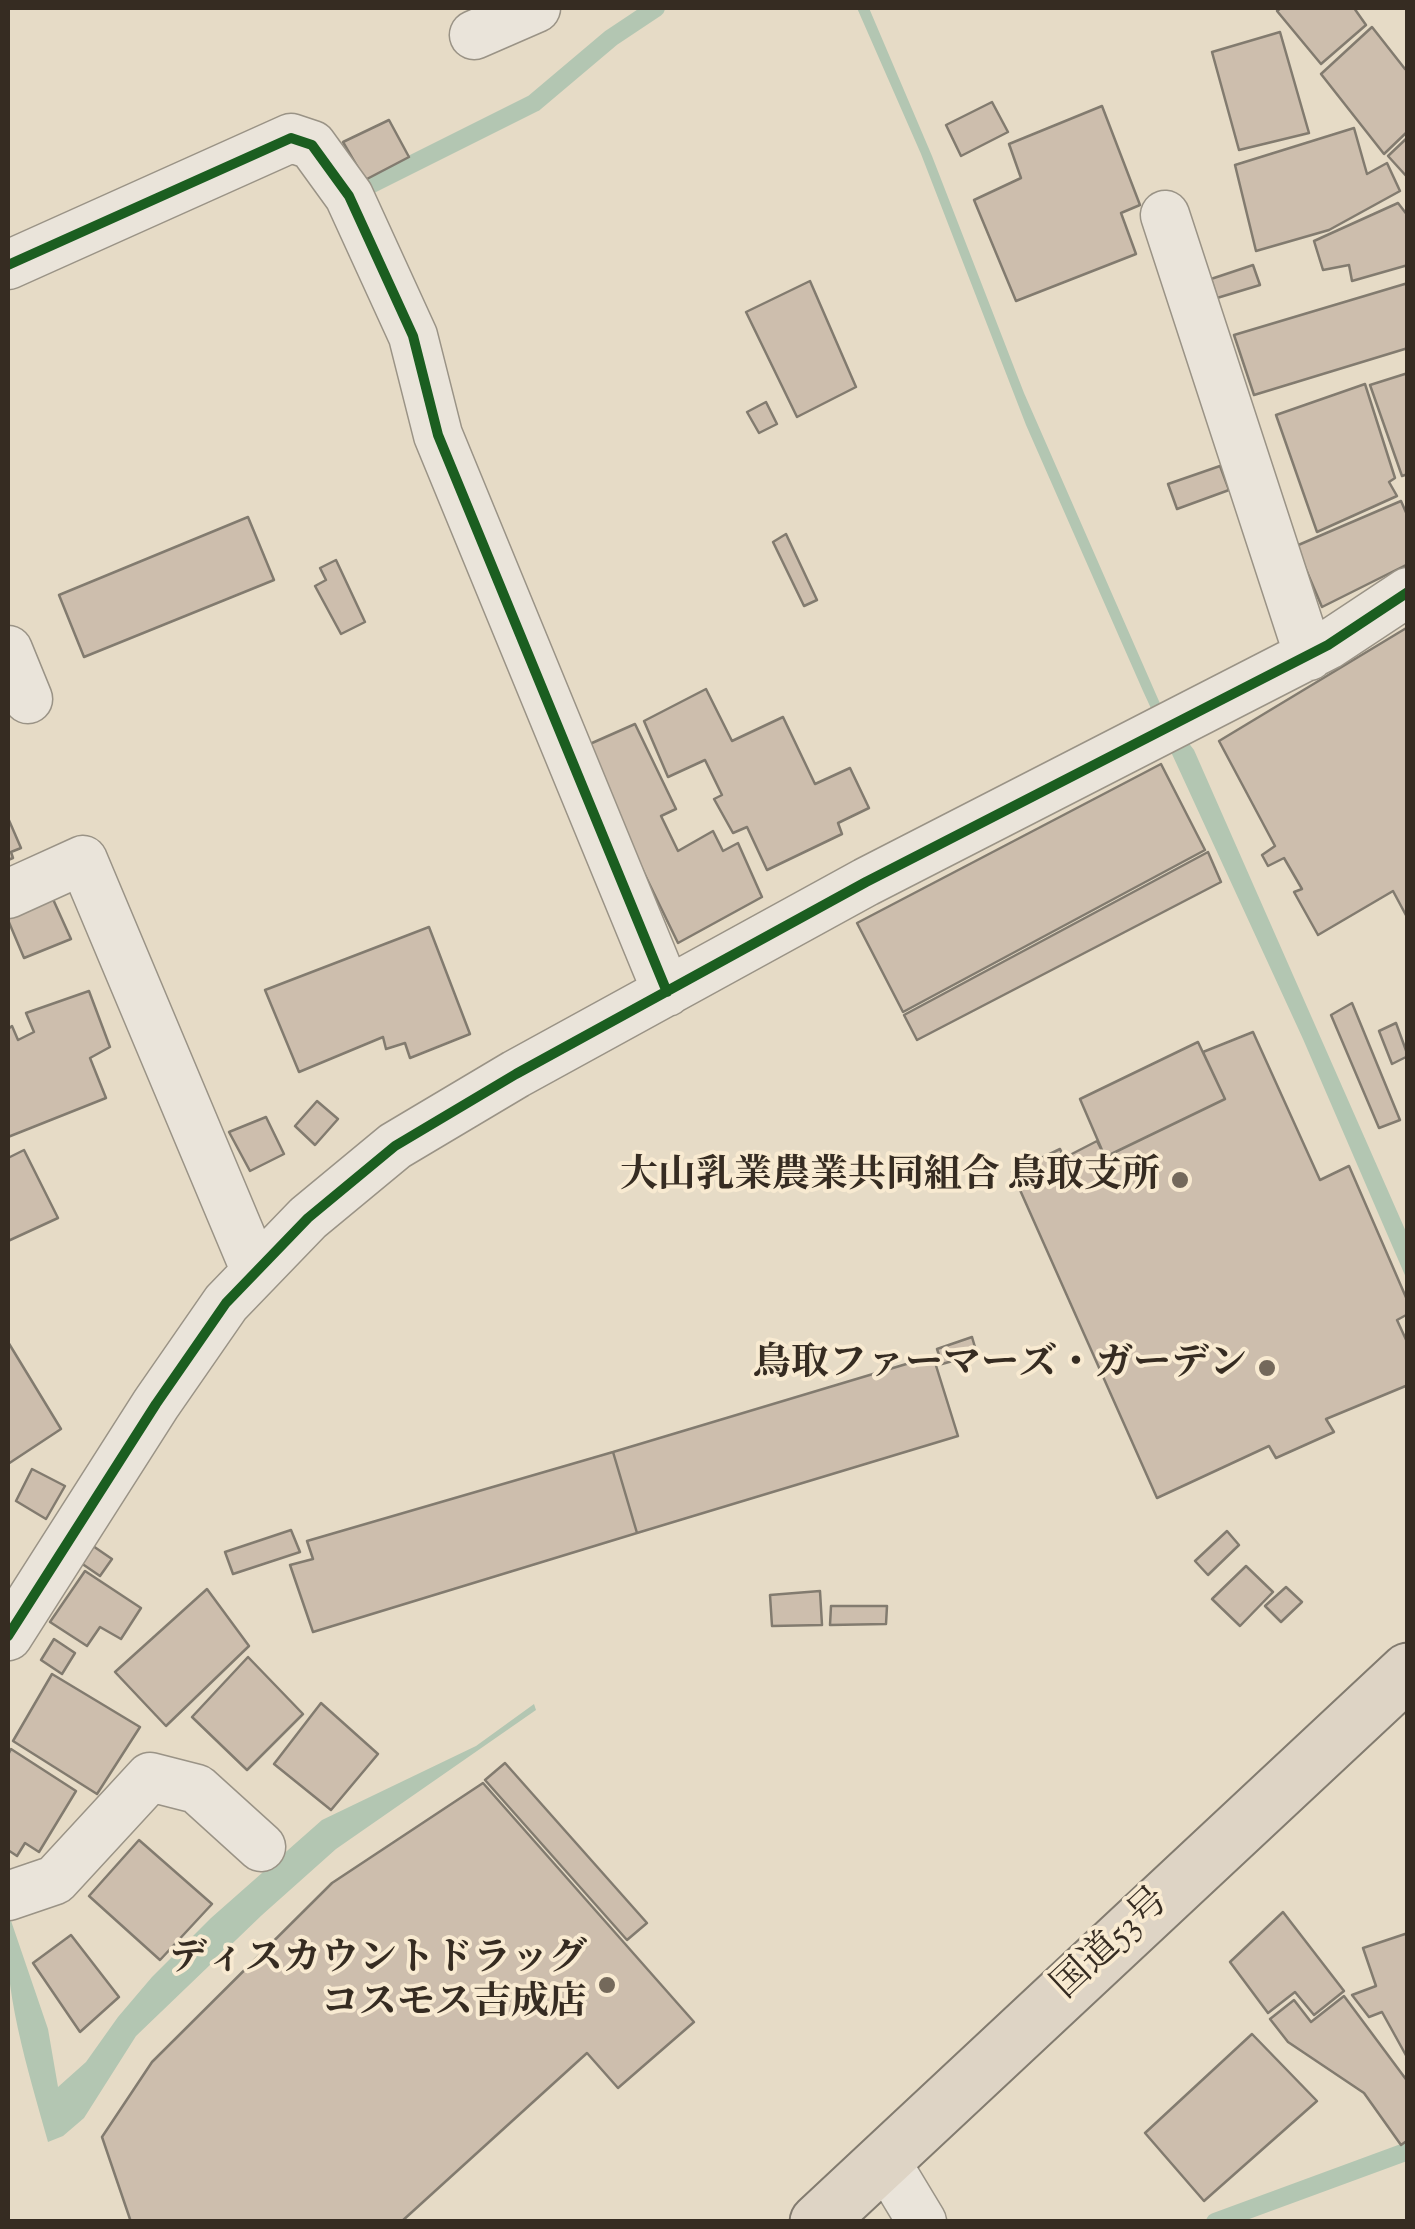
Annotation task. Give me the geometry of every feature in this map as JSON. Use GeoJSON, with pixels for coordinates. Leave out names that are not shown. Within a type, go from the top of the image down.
{"type":"FeatureCollection","features":[{"type":"Feature","properties":{"kind":"highway","name":"国道53号"},"geometry":{"type":"LineString","coordinates":[[818,2222],[1408,1671]]}},
{"type":"Feature","properties":{"kind":"street"},"geometry":{"type":"LineString","coordinates":[[474,36],[536,8]]}},
{"type":"Feature","properties":{"kind":"street"},"geometry":{"type":"LineString","coordinates":[[8,265],[291,138],[312,145],[349,196],[413,336],[438,435],[667,992]]}},
{"type":"Feature","properties":{"kind":"street"},"geometry":{"type":"LineString","coordinates":[[1165,215],[1309,656]]}},
{"type":"Feature","properties":{"kind":"street"},"geometry":{"type":"LineString","coordinates":[[8,1636],[166,1389],[226,1303],[308,1218],[396,1146],[516,1074],[866,882],[1309,656],[1408,592]]}},
{"type":"Feature","properties":{"kind":"street"},"geometry":{"type":"LineString","coordinates":[[8,650],[28,699]]}},
{"type":"Feature","properties":{"kind":"street"},"geometry":{"type":"LineString","coordinates":[[8,894],[83,860],[256,1272]]}},
{"type":"Feature","properties":{"kind":"street"},"geometry":{"type":"LineString","coordinates":[[8,1896],[55,1880],[150,1777],[197,1790],[261,1847]]}},
{"type":"Feature","properties":{"kind":"street"},"geometry":{"type":"LineString","coordinates":[[884,2159],[922,2222]]}},
{"type":"Feature","properties":{"kind":"shaded area"},"geometry":{"type":"Polygon","coordinates":[[[857,8],[869,8],[932,156],[1024,393],[1162,708],[1194,750],[1407,1234],[1407,1280],[1303,1039],[1026,425],[921,154],[857,8]]]}},
{"type":"Feature","properties":{"kind":"shaded area"},"geometry":{"type":"Polygon","coordinates":[[[534,1704],[536,1710],[336,1849],[262,1915],[136,2036],[84,2118],[63,2136],[48,2142],[12,1998],[8,1912],[48,2029],[58,2087],[86,2062],[152,1977],[211,1918],[322,1820],[476,1746],[534,1704]]]}},
{"type":"Feature","properties":{"kind":"building"},"geometry":{"type":"Polygon","coordinates":[[[1354,8],[1366,25],[1321,64],[1277,11],[1354,8]]]}},
{"type":"Feature","properties":{"kind":"building"},"geometry":{"type":"Polygon","coordinates":[[[1372,27],[1405,69],[1408,67],[1408,131],[1384,154],[1321,74],[1372,27]]]}},
{"type":"Feature","properties":{"kind":"building"},"geometry":{"type":"Polygon","coordinates":[[[1280,32],[1309,133],[1239,150],[1212,52],[1280,32]]]}},
{"type":"Feature","properties":{"kind":"building"},"geometry":{"type":"Polygon","coordinates":[[[992,102],[1008,132],[961,156],[946,125],[992,102]]]}},
{"type":"Feature","properties":{"kind":"building"},"geometry":{"type":"Polygon","coordinates":[[[1102,106],[1140,205],[1121,213],[1136,254],[1016,301],[974,200],[1021,178],[1009,144],[1102,106]]]}},
{"type":"Feature","properties":{"kind":"building"},"geometry":{"type":"Polygon","coordinates":[[[389,120],[409,157],[365,180],[343,142],[389,120]]]}},
{"type":"Feature","properties":{"kind":"building"},"geometry":{"type":"Polygon","coordinates":[[[1354,128],[1367,174],[1387,163],[1400,191],[1329,230],[1256,251],[1235,165],[1354,128]]]}},
{"type":"Feature","properties":{"kind":"building"},"geometry":{"type":"Polygon","coordinates":[[[1408,137],[1408,178],[1388,156],[1408,137]]]}},
{"type":"Feature","properties":{"kind":"building"},"geometry":{"type":"Polygon","coordinates":[[[1398,203],[1408,216],[1408,265],[1352,281],[1349,265],[1323,270],[1314,241],[1398,203]]]}},
{"type":"Feature","properties":{"kind":"building"},"geometry":{"type":"Polygon","coordinates":[[[1253,265],[1260,285],[1217,298],[1211,279],[1253,265]]]}},
{"type":"Feature","properties":{"kind":"building"},"geometry":{"type":"Polygon","coordinates":[[[810,281],[856,387],[797,417],[746,312],[810,281]]]}},
{"type":"Feature","properties":{"kind":"building"},"geometry":{"type":"Polygon","coordinates":[[[1408,283],[1408,348],[1254,395],[1234,335],[1408,283]]]}},
{"type":"Feature","properties":{"kind":"building"},"geometry":{"type":"Polygon","coordinates":[[[1408,373],[1408,474],[1402,476],[1370,385],[1408,373]]]}},
{"type":"Feature","properties":{"kind":"building"},"geometry":{"type":"Polygon","coordinates":[[[1365,384],[1395,478],[1389,482],[1397,496],[1317,532],[1276,415],[1365,384]]]}},
{"type":"Feature","properties":{"kind":"building"},"geometry":{"type":"Polygon","coordinates":[[[766,402],[777,424],[759,433],[747,412],[766,402]]]}},
{"type":"Feature","properties":{"kind":"building"},"geometry":{"type":"Polygon","coordinates":[[[1220,466],[1229,490],[1177,509],[1168,484],[1220,466]]]}},
{"type":"Feature","properties":{"kind":"building"},"geometry":{"type":"Polygon","coordinates":[[[1401,501],[1408,517],[1408,564],[1322,607],[1296,546],[1401,501]]]}},
{"type":"Feature","properties":{"kind":"building"},"geometry":{"type":"Polygon","coordinates":[[[248,517],[274,580],[84,657],[59,595],[248,517]]]}},
{"type":"Feature","properties":{"kind":"building"},"geometry":{"type":"Polygon","coordinates":[[[786,534],[817,600],[804,606],[773,542],[786,534]]]}},
{"type":"Feature","properties":{"kind":"building"},"geometry":{"type":"Polygon","coordinates":[[[336,560],[365,622],[341,634],[315,586],[326,580],[320,568],[336,560]]]}},
{"type":"Feature","properties":{"kind":"building"},"geometry":{"type":"Polygon","coordinates":[[[1408,627],[1408,919],[1393,891],[1318,935],[1294,892],[1302,889],[1284,858],[1268,866],[1262,855],[1275,846],[1219,741],[1408,627]]]}},
{"type":"Feature","properties":{"kind":"building"},"geometry":{"type":"Polygon","coordinates":[[[706,689],[732,741],[783,717],[815,784],[850,768],[869,808],[838,823],[842,834],[767,870],[747,827],[733,833],[714,799],[722,795],[705,760],[668,777],[644,721],[706,689]]]}},
{"type":"Feature","properties":{"kind":"building"},"geometry":{"type":"Polygon","coordinates":[[[635,724],[676,809],[661,816],[678,851],[713,831],[723,851],[738,843],[762,897],[678,943],[583,747],[635,724]]]}},
{"type":"Feature","properties":{"kind":"building"},"geometry":{"type":"Polygon","coordinates":[[[1161,764],[1205,850],[903,1012],[857,923],[1161,764]]]}},
{"type":"Feature","properties":{"kind":"building"},"geometry":{"type":"Polygon","coordinates":[[[8,818],[21,848],[11,852],[13,858],[8,860],[8,818]]]}},
{"type":"Feature","properties":{"kind":"building"},"geometry":{"type":"Polygon","coordinates":[[[1208,852],[1221,882],[917,1040],[904,1015],[1208,852]]]}},
{"type":"Feature","properties":{"kind":"building"},"geometry":{"type":"Polygon","coordinates":[[[52,897],[71,939],[24,958],[8,913],[52,897]]]}},
{"type":"Feature","properties":{"kind":"building"},"geometry":{"type":"Polygon","coordinates":[[[429,927],[470,1034],[410,1058],[405,1043],[386,1049],[383,1037],[299,1072],[265,990],[429,927]]]}},
{"type":"Feature","properties":{"kind":"building"},"geometry":{"type":"Polygon","coordinates":[[[89,991],[110,1047],[90,1058],[106,1098],[8,1137],[8,1029],[12,1026],[18,1040],[34,1032],[26,1013],[89,991]]]}},
{"type":"Feature","properties":{"kind":"building"},"geometry":{"type":"Polygon","coordinates":[[[1352,1003],[1400,1120],[1379,1128],[1331,1015],[1352,1003]]]}},
{"type":"Feature","properties":{"kind":"building"},"geometry":{"type":"Polygon","coordinates":[[[1396,1023],[1408,1056],[1392,1064],[1379,1031],[1396,1023]]]}},
{"type":"Feature","properties":{"kind":"building"},"geometry":{"type":"Polygon","coordinates":[[[1253,1032],[1320,1180],[1349,1166],[1408,1302],[1408,1314],[1397,1320],[1408,1344],[1408,1385],[1326,1419],[1334,1432],[1276,1458],[1269,1446],[1157,1498],[1012,1172],[1060,1149],[1064,1158],[1097,1141],[1105,1157],[1225,1099],[1203,1052],[1253,1032]]]}},
{"type":"Feature","properties":{"kind":"building"},"geometry":{"type":"Polygon","coordinates":[[[1198,1042],[1225,1099],[1105,1157],[1080,1099],[1198,1042]]]}},
{"type":"Feature","properties":{"kind":"building"},"geometry":{"type":"Polygon","coordinates":[[[317,1101],[338,1119],[315,1145],[295,1126],[317,1101]]]}},
{"type":"Feature","properties":{"kind":"building"},"geometry":{"type":"Polygon","coordinates":[[[266,1117],[284,1154],[250,1171],[229,1132],[266,1117]]]}},
{"type":"Feature","properties":{"kind":"building"},"geometry":{"type":"Polygon","coordinates":[[[24,1150],[58,1218],[8,1241],[8,1158],[24,1150]]]}},
{"type":"Feature","properties":{"kind":"building"},"geometry":{"type":"Polygon","coordinates":[[[972,1337],[977,1354],[942,1364],[937,1349],[972,1337]]]}},
{"type":"Feature","properties":{"kind":"building"},"geometry":{"type":"Polygon","coordinates":[[[8,1342],[61,1429],[8,1464],[8,1342]]]}},
{"type":"Feature","properties":{"kind":"building"},"geometry":{"type":"Polygon","coordinates":[[[933,1356],[958,1436],[637,1533],[613,1452],[933,1356]]]}},
{"type":"Feature","properties":{"kind":"building"},"geometry":{"type":"Polygon","coordinates":[[[613,1452],[637,1533],[313,1632],[290,1565],[313,1559],[307,1541],[613,1452]]]}},
{"type":"Feature","properties":{"kind":"building"},"geometry":{"type":"Polygon","coordinates":[[[32,1469],[65,1486],[46,1519],[16,1501],[32,1469]]]}},
{"type":"Feature","properties":{"kind":"building"},"geometry":{"type":"Polygon","coordinates":[[[291,1530],[300,1552],[233,1574],[225,1552],[291,1530]]]}},
{"type":"Feature","properties":{"kind":"building"},"geometry":{"type":"Polygon","coordinates":[[[1227,1531],[1239,1545],[1208,1575],[1195,1561],[1227,1531]]]}},
{"type":"Feature","properties":{"kind":"building"},"geometry":{"type":"Polygon","coordinates":[[[93,1546],[112,1559],[100,1576],[81,1563],[93,1546]]]}},
{"type":"Feature","properties":{"kind":"building"},"geometry":{"type":"Polygon","coordinates":[[[1246,1566],[1273,1592],[1240,1626],[1212,1599],[1246,1566]]]}},
{"type":"Feature","properties":{"kind":"building"},"geometry":{"type":"Polygon","coordinates":[[[85,1571],[141,1608],[121,1639],[100,1627],[87,1646],[50,1622],[85,1571]]]}},
{"type":"Feature","properties":{"kind":"building"},"geometry":{"type":"Polygon","coordinates":[[[1286,1587],[1302,1602],[1281,1622],[1265,1606],[1286,1587]]]}},
{"type":"Feature","properties":{"kind":"building"},"geometry":{"type":"Polygon","coordinates":[[[207,1589],[249,1646],[166,1726],[115,1672],[207,1589]]]}},
{"type":"Feature","properties":{"kind":"building"},"geometry":{"type":"Polygon","coordinates":[[[820,1591],[822,1625],[772,1626],[770,1595],[820,1591]]]}},
{"type":"Feature","properties":{"kind":"building"},"geometry":{"type":"Polygon","coordinates":[[[831,1606],[887,1606],[886,1624],[830,1625],[831,1606]]]}},
{"type":"Feature","properties":{"kind":"building"},"geometry":{"type":"Polygon","coordinates":[[[54,1639],[75,1653],[62,1674],[41,1660],[54,1639]]]}},
{"type":"Feature","properties":{"kind":"building"},"geometry":{"type":"Polygon","coordinates":[[[248,1657],[303,1714],[247,1770],[192,1717],[248,1657]]]}},
{"type":"Feature","properties":{"kind":"building"},"geometry":{"type":"Polygon","coordinates":[[[52,1674],[140,1727],[97,1794],[13,1741],[52,1674]]]}},
{"type":"Feature","properties":{"kind":"building"},"geometry":{"type":"Polygon","coordinates":[[[321,1703],[378,1754],[331,1810],[274,1764],[321,1703]]]}},
{"type":"Feature","properties":{"kind":"building"},"geometry":{"type":"Polygon","coordinates":[[[11,1749],[76,1791],[39,1852],[25,1843],[17,1856],[8,1850],[11,1749]]]}},
{"type":"Feature","properties":{"kind":"building"},"geometry":{"type":"Polygon","coordinates":[[[505,1763],[647,1923],[627,1940],[485,1780],[505,1763]]]}},
{"type":"Feature","properties":{"kind":"building"},"geometry":{"type":"Polygon","coordinates":[[[483,1783],[694,2022],[618,2088],[587,2053],[401,2222],[131,2222],[102,2137],[152,2062],[332,1883],[483,1783]]]}},
{"type":"Feature","properties":{"kind":"building"},"geometry":{"type":"Polygon","coordinates":[[[139,1840],[212,1904],[160,1960],[89,1896],[139,1840]]]}},
{"type":"Feature","properties":{"kind":"building"},"geometry":{"type":"Polygon","coordinates":[[[1283,1912],[1344,1991],[1314,2015],[1295,1992],[1268,2013],[1230,1962],[1283,1912]]]}},
{"type":"Feature","properties":{"kind":"building"},"geometry":{"type":"Polygon","coordinates":[[[1408,1933],[1408,2059],[1382,2012],[1369,2017],[1352,1995],[1376,1986],[1363,1948],[1408,1933]]]}},
{"type":"Feature","properties":{"kind":"building"},"geometry":{"type":"Polygon","coordinates":[[[71,1935],[119,1997],[80,2032],[33,1963],[71,1935]]]}},
{"type":"Feature","properties":{"kind":"building"},"geometry":{"type":"Polygon","coordinates":[[[1344,1996],[1408,2082],[1408,2140],[1401,2145],[1364,2093],[1288,2042],[1270,2019],[1294,2000],[1311,2022],[1344,1996]]]}},
{"type":"Feature","properties":{"kind":"building"},"geometry":{"type":"Polygon","coordinates":[[[1252,2034],[1317,2101],[1204,2201],[1145,2133],[1252,2034]]]}},
{"type":"Feature","properties":{"kind":"waterway"},"geometry":{"type":"LineString","coordinates":[[355,177],[364,188],[534,103],[611,38],[656,8]]}},
{"type":"Feature","properties":{"kind":"waterway"},"geometry":{"type":"LineString","coordinates":[[1215,2222],[1408,2151]]}},
{"type":"Feature","properties":{"kind":"cycle path"},"geometry":{"type":"LineString","coordinates":[[8,265],[291,138],[312,145],[349,196],[413,336],[438,435],[667,992]]}},
{"type":"Feature","properties":{"kind":"cycle path"},"geometry":{"type":"LineString","coordinates":[[8,1636],[156,1404],[226,1303],[308,1218],[395,1146],[516,1074],[866,882],[1328,645],[1408,592]]}},
{"type":"Feature","properties":{"kind":"place","name":"大山乳業農業共同組合 鳥取支所"},"geometry":{"type":"Point","coordinates":[1180,1180]}},
{"type":"Feature","properties":{"kind":"place","name":"鳥取ファーマーズ・ガーデン"},"geometry":{"type":"Point","coordinates":[1267,1368]}},
{"type":"Feature","properties":{"kind":"place","name":"ディスカウントドラッグ コスモス吉成店"},"geometry":{"type":"Point","coordinates":[607,1985]}}]}
